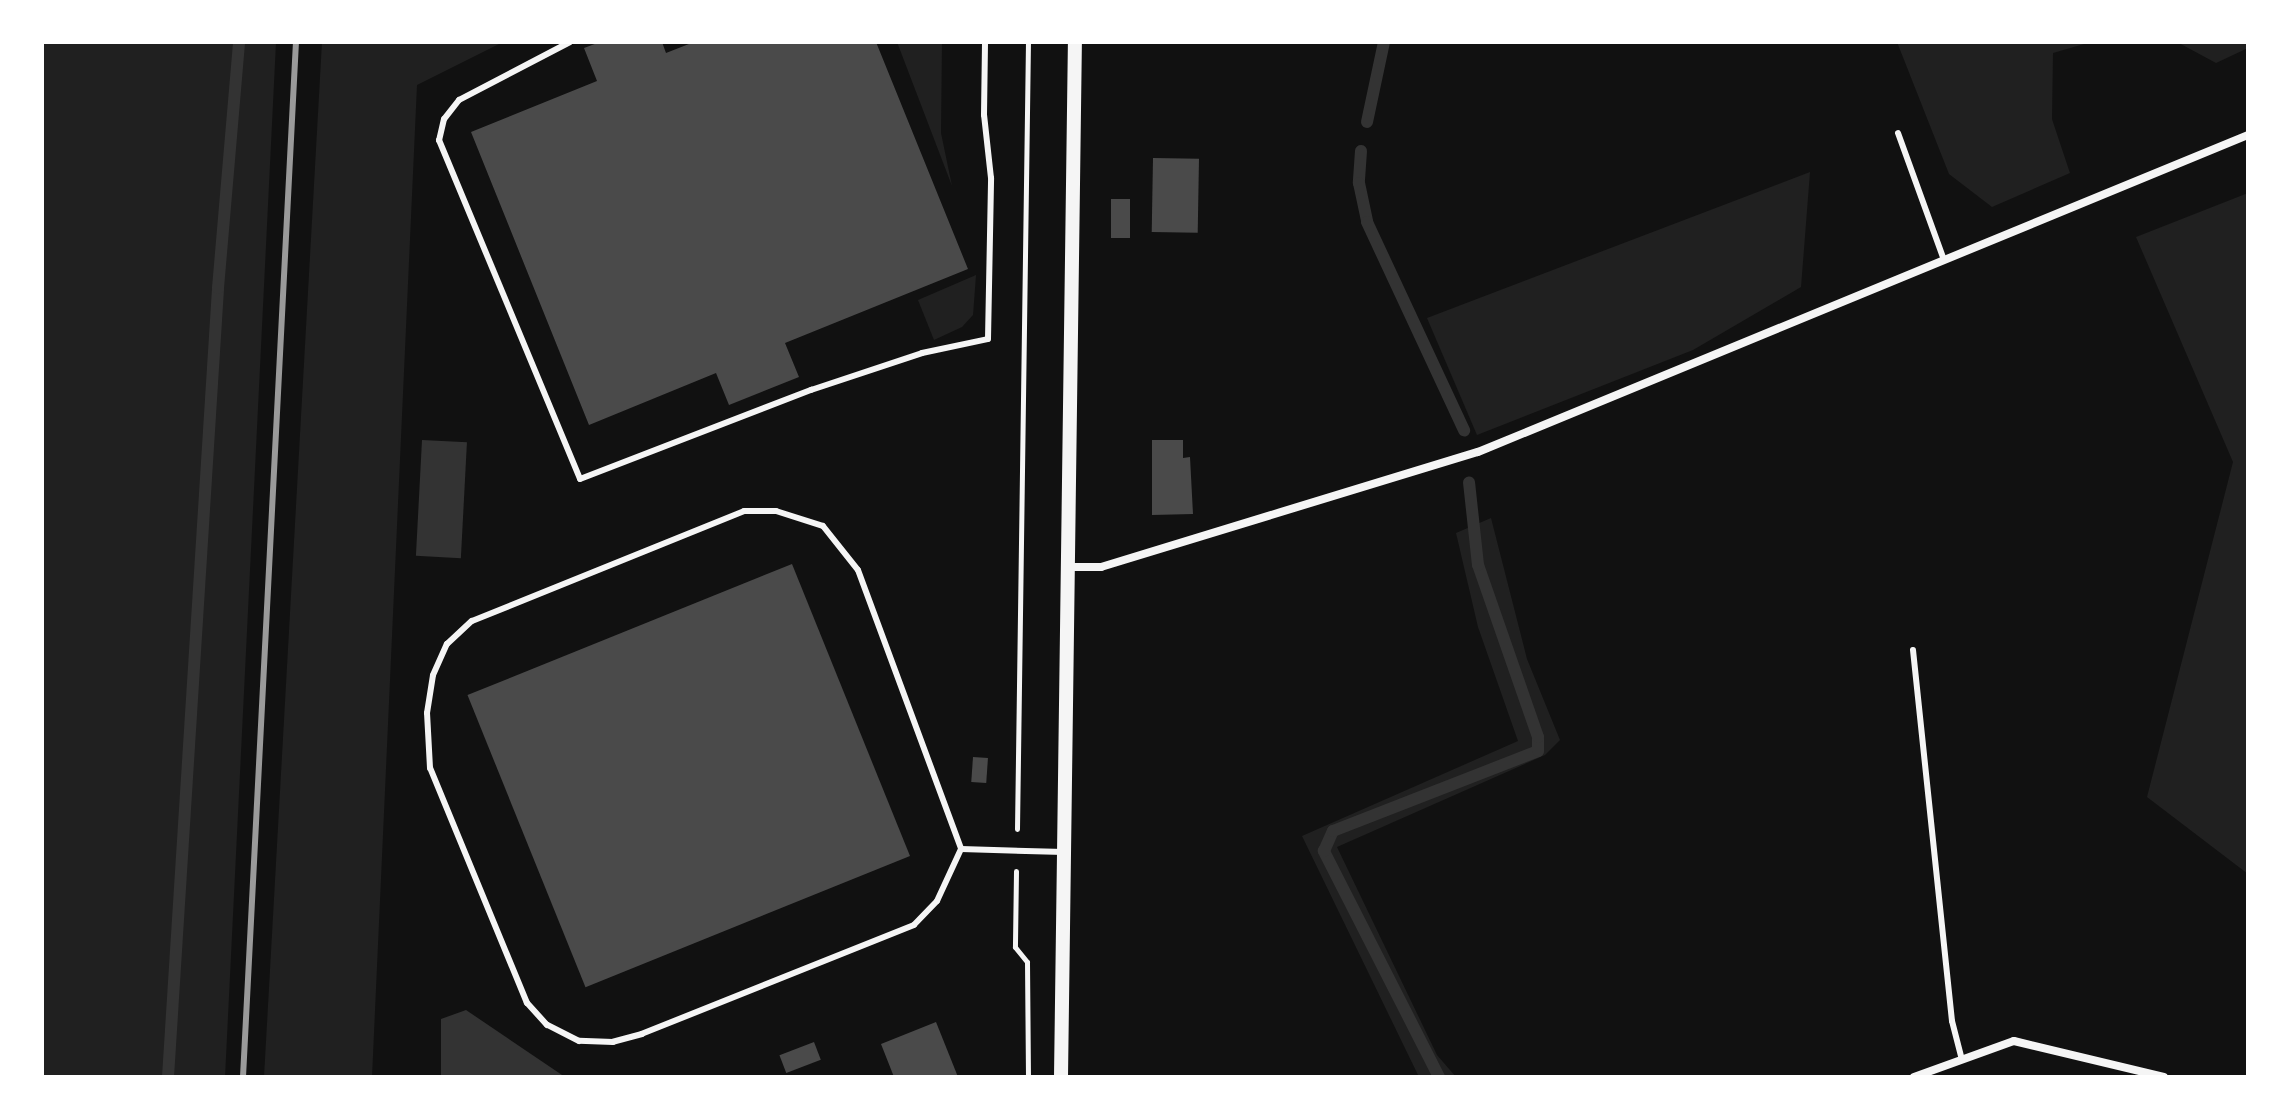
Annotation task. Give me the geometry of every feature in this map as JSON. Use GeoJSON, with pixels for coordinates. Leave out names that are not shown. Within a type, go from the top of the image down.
{"type":"FeatureCollection","features":[{"type":"Feature","properties":{"kind":"street"},"geometry":{"type":"LineString","coordinates":[[1061,1077],[1075,42]]}},
{"type":"Feature","properties":{"kind":"street"},"geometry":{"type":"LineString","coordinates":[[1068,567],[1101,567],[1478,452],[2248,135]]}},
{"type":"Feature","properties":{"kind":"street"},"geometry":{"type":"LineString","coordinates":[[1914,1077],[2014,1041],[2164,1077]]}},
{"type":"Feature","properties":{"kind":"lane"},"geometry":{"type":"LineString","coordinates":[[570,42],[459,100],[444,119],[439,140],[580,479],[811,390],[922,353],[988,339],[991,178],[984,115],[985,42]]}},
{"type":"Feature","properties":{"kind":"lane"},"geometry":{"type":"LineString","coordinates":[[1898,133],[1944,260]]}},
{"type":"Feature","properties":{"kind":"lane"},"geometry":{"type":"LineString","coordinates":[[776,511],[823,526],[858,570],[961,849],[937,901],[914,925],[642,1034],[613,1042],[579,1041],[547,1025],[527,1003],[430,768],[427,713],[433,675],[447,644],[472,621],[724,517],[776,511]]}},
{"type":"Feature","properties":{"kind":"lane"},"geometry":{"type":"LineString","coordinates":[[1913,650],[1952,1021],[1962,1060]]}},
{"type":"Feature","properties":{"kind":"lane"},"geometry":{"type":"LineString","coordinates":[[961,849],[1064,852]]}},
{"type":"Feature","properties":{"kind":"path"},"geometry":{"type":"LineString","coordinates":[[1028,42],[1015,947],[1027,962],[1028,1077]]}},
{"type":"Feature","properties":{"kind":"shaded area"},"geometry":{"type":"Polygon","coordinates":[[[42,42],[276,42],[225,1077],[42,1077],[42,42]]]}},
{"type":"Feature","properties":{"kind":"shaded area"},"geometry":{"type":"Polygon","coordinates":[[[322,42],[503,42],[417,85],[372,1077],[264,1077],[322,42]]]}},
{"type":"Feature","properties":{"kind":"shaded area"},"geometry":{"type":"Polygon","coordinates":[[[897,42],[942,42],[941,133],[952,186],[897,42]]]}},
{"type":"Feature","properties":{"kind":"shaded area"},"geometry":{"type":"Polygon","coordinates":[[[1897,42],[2091,42],[2053,53],[2052,119],[2070,173],[1992,207],[1949,174],[1897,42]]]}},
{"type":"Feature","properties":{"kind":"shaded area"},"geometry":{"type":"Polygon","coordinates":[[[2177,42],[2248,42],[2248,48],[2216,63],[2177,42]]]}},
{"type":"Feature","properties":{"kind":"shaded area"},"geometry":{"type":"Polygon","coordinates":[[[1810,172],[1801,287],[1693,350],[1477,435],[1427,318],[1810,172]]]}},
{"type":"Feature","properties":{"kind":"shaded area"},"geometry":{"type":"Polygon","coordinates":[[[2248,193],[2248,874],[2147,797],[2233,462],[2136,237],[2248,193]]]}},
{"type":"Feature","properties":{"kind":"shaded area"},"geometry":{"type":"Polygon","coordinates":[[[976,275],[973,315],[962,327],[934,340],[918,300],[976,275]]]}},
{"type":"Feature","properties":{"kind":"shaded area"},"geometry":{"type":"Polygon","coordinates":[[[422,440],[467,442],[461,558],[416,556],[422,440]]]}},
{"type":"Feature","properties":{"kind":"shaded area"},"geometry":{"type":"Polygon","coordinates":[[[1491,518],[1527,659],[1560,740],[1545,755],[1337,847],[1437,1055],[1456,1077],[1419,1077],[1302,836],[1518,741],[1478,627],[1456,533],[1491,518]]]}},
{"type":"Feature","properties":{"kind":"shaded area"},"geometry":{"type":"Polygon","coordinates":[[[466,1010],[565,1077],[441,1077],[441,1019],[466,1010]]]}},
{"type":"Feature","properties":{"kind":"building"},"geometry":{"type":"Polygon","coordinates":[[[600,42],[662,42],[666,53],[694,42],[876,42],[968,269],[785,343],[799,377],[729,405],[716,373],[589,425],[471,132],[597,81],[584,48],[600,42]]]}},
{"type":"Feature","properties":{"kind":"building"},"geometry":{"type":"Polygon","coordinates":[[[1153,158],[1199,159],[1198,233],[1152,232],[1153,158]]]}},
{"type":"Feature","properties":{"kind":"building"},"geometry":{"type":"Polygon","coordinates":[[[1111,199],[1130,199],[1130,238],[1111,238],[1111,199]]]}},
{"type":"Feature","properties":{"kind":"building"},"geometry":{"type":"Polygon","coordinates":[[[1152,440],[1183,440],[1183,458],[1190,457],[1193,514],[1152,515],[1152,440]]]}},
{"type":"Feature","properties":{"kind":"building"},"geometry":{"type":"Polygon","coordinates":[[[792,564],[910,856],[585,987],[467,695],[792,564]]]}},
{"type":"Feature","properties":{"kind":"building"},"geometry":{"type":"Polygon","coordinates":[[[973,757],[988,758],[986,783],[971,782],[973,757]]]}},
{"type":"Feature","properties":{"kind":"building"},"geometry":{"type":"Polygon","coordinates":[[[936,1022],[958,1077],[894,1077],[881,1044],[936,1022]]]}},
{"type":"Feature","properties":{"kind":"building"},"geometry":{"type":"Polygon","coordinates":[[[814,1042],[821,1060],[786,1073],[779,1055],[814,1042]]]}},
{"type":"Feature","properties":{"kind":"waterway"},"geometry":{"type":"LineString","coordinates":[[168,1077],[218,288],[239,42]]}},
{"type":"Feature","properties":{"kind":"waterway"},"geometry":{"type":"LineString","coordinates":[[1367,122],[1384,42]]}},
{"type":"Feature","properties":{"kind":"waterway"},"geometry":{"type":"LineString","coordinates":[[1361,151],[1359,183],[1367,222],[1464,430]]}},
{"type":"Feature","properties":{"kind":"waterway"},"geometry":{"type":"LineString","coordinates":[[1439,1077],[1324,851],[1333,831],[1538,751],[1538,737],[1478,565],[1469,482]]}},
{"type":"Feature","properties":{"kind":"railway"},"geometry":{"type":"LineString","coordinates":[[243,1077],[296,42]]}}]}
